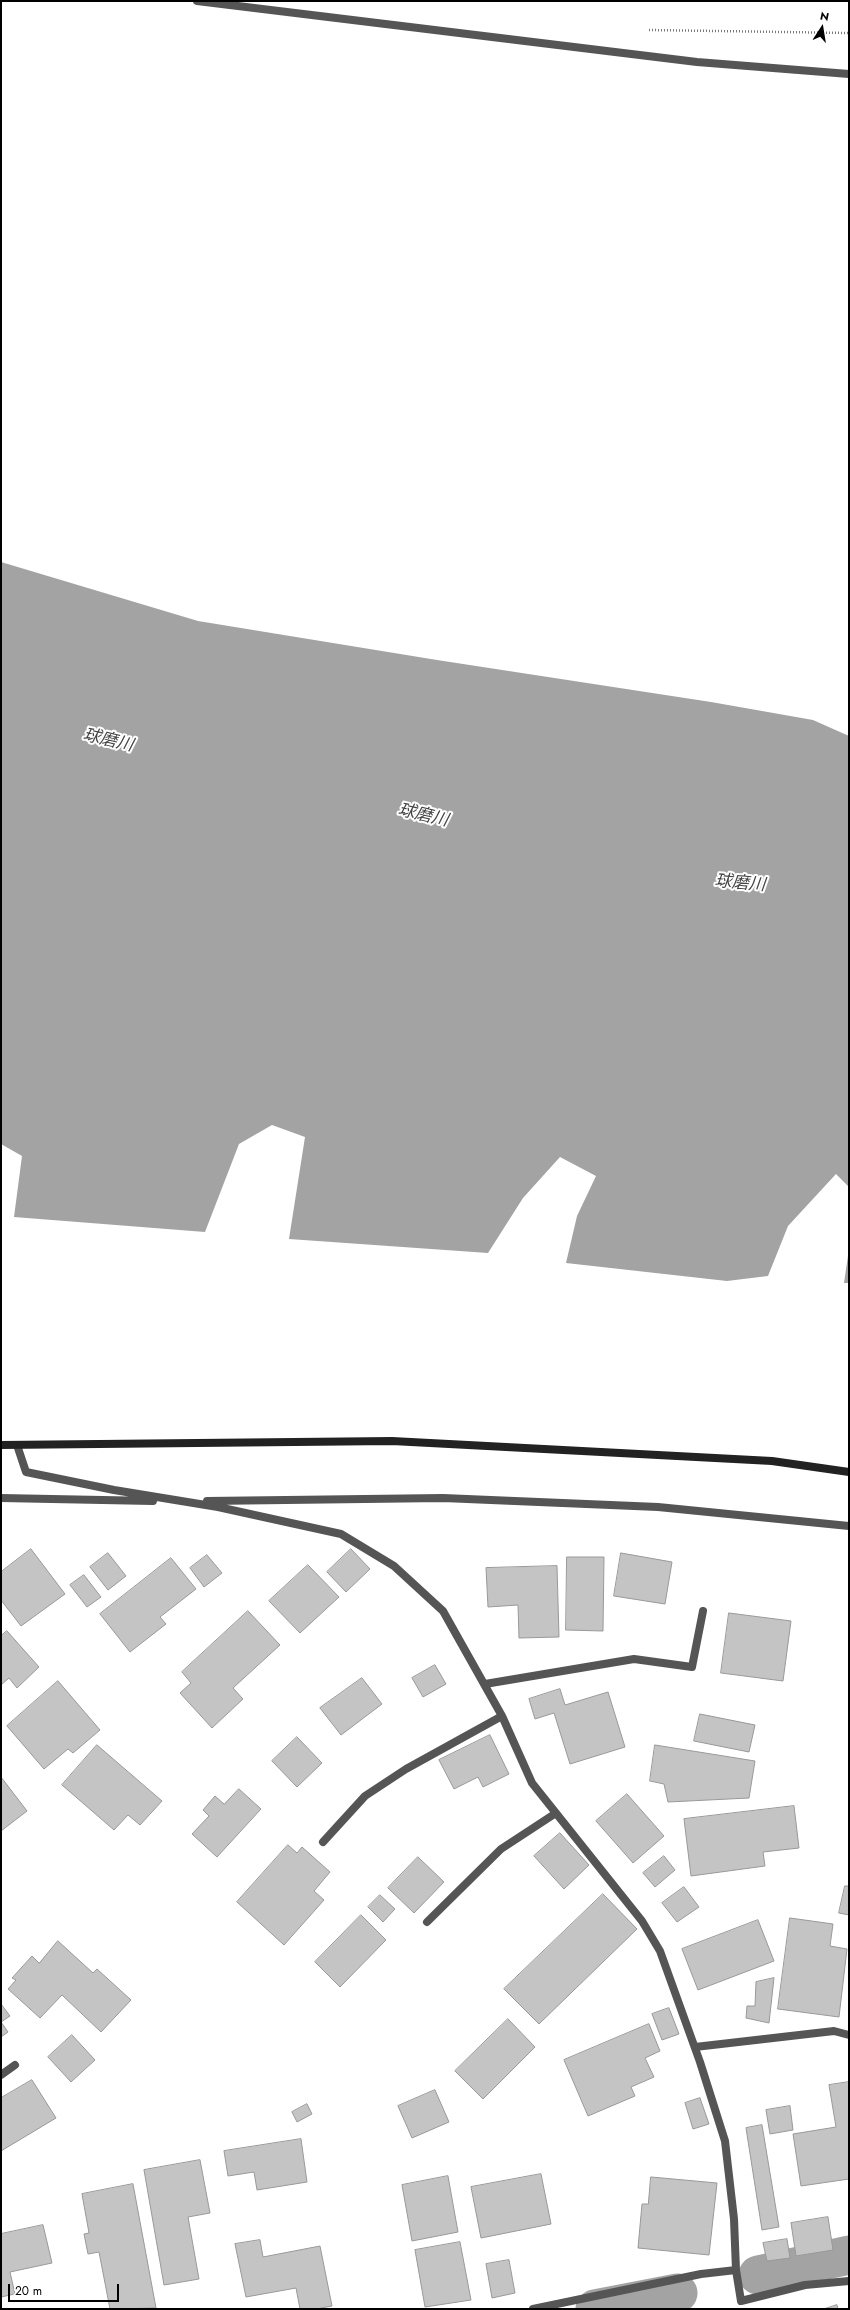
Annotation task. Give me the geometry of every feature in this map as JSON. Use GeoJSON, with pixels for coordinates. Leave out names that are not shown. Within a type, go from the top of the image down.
{"type":"FeatureCollection","features":[{"type":"Feature","properties":{"kind":"street"},"geometry":{"type":"LineString","coordinates":[[197,1],[697,62],[849,74]]}},
{"type":"Feature","properties":{"kind":"street"},"geometry":{"type":"LineString","coordinates":[[1,1445],[392,1441],[772,1461],[849,1472]]}},
{"type":"Feature","properties":{"kind":"street"},"geometry":{"type":"LineString","coordinates":[[17,1445],[26,1472],[114,1490],[218,1507],[341,1534],[394,1566],[443,1611],[502,1716],[532,1783],[642,1921],[662,1958],[695,2047],[725,2141],[734,2219],[736,2270],[742,2305],[805,2285],[849,2280]]}},
{"type":"Feature","properties":{"kind":"street"},"geometry":{"type":"LineString","coordinates":[[1,1498],[183,1501],[443,1498],[658,1507],[849,1526]]}},
{"type":"Feature","properties":{"kind":"street"},"geometry":{"type":"LineString","coordinates":[[485,1684],[634,1659],[692,1668],[703,1612]]}},
{"type":"Feature","properties":{"kind":"street"},"geometry":{"type":"LineString","coordinates":[[323,1842],[365,1796],[406,1769],[502,1716]]}},
{"type":"Feature","properties":{"kind":"street"},"geometry":{"type":"LineString","coordinates":[[427,1922],[501,1849],[556,1813]]}},
{"type":"Feature","properties":{"kind":"street"},"geometry":{"type":"LineString","coordinates":[[695,2047],[834,2031],[849,2035]]}},
{"type":"Feature","properties":{"kind":"street"},"geometry":{"type":"LineString","coordinates":[[1,2075],[15,2065]]}},
{"type":"Feature","properties":{"kind":"street"},"geometry":{"type":"LineString","coordinates":[[533,2309],[701,2274],[736,2270]]}},
{"type":"Feature","properties":{"kind":"path"},"geometry":{"type":"LineString","coordinates":[[647,30],[849,33]]}},
{"type":"Feature","properties":{"kind":"water","name":"球磨川"},"geometry":{"type":"Polygon","coordinates":[[[1,562],[198,621],[437,660],[711,702],[813,720],[849,736],[849,1187],[836,1174],[788,1226],[768,1276],[727,1281],[566,1263],[577,1216],[596,1176],[560,1157],[523,1198],[488,1253],[289,1239],[305,1137],[272,1125],[239,1144],[205,1232],[14,1217],[22,1156],[1,1144],[1,562]]]}},
{"type":"Feature","properties":{"kind":"water"},"geometry":{"type":"Polygon","coordinates":[[[849,1249],[849,1283],[844,1283],[849,1249]]]}},
{"type":"Feature","properties":{"kind":"building"},"geometry":{"type":"Polygon","coordinates":[[[31,1549],[65,1594],[21,1626],[1,1600],[1,1572],[31,1549]]]}},
{"type":"Feature","properties":{"kind":"building"},"geometry":{"type":"Polygon","coordinates":[[[351,1549],[370,1569],[346,1592],[327,1572],[351,1549]]]}},
{"type":"Feature","properties":{"kind":"building"},"geometry":{"type":"Polygon","coordinates":[[[108,1553],[126,1576],[108,1590],[90,1567],[108,1553]]]}},
{"type":"Feature","properties":{"kind":"building"},"geometry":{"type":"Polygon","coordinates":[[[621,1553],[672,1562],[665,1604],[614,1596],[621,1553]]]}},
{"type":"Feature","properties":{"kind":"building"},"geometry":{"type":"Polygon","coordinates":[[[207,1555],[222,1573],[204,1587],[190,1568],[207,1555]]]}},
{"type":"Feature","properties":{"kind":"building"},"geometry":{"type":"Polygon","coordinates":[[[567,1557],[604,1557],[603,1631],[566,1630],[567,1557]]]}},
{"type":"Feature","properties":{"kind":"building"},"geometry":{"type":"Polygon","coordinates":[[[171,1558],[196,1589],[160,1617],[166,1624],[130,1652],[100,1614],[171,1558]]]}},
{"type":"Feature","properties":{"kind":"building"},"geometry":{"type":"Polygon","coordinates":[[[308,1565],[339,1597],[300,1633],[269,1601],[308,1565]]]}},
{"type":"Feature","properties":{"kind":"building"},"geometry":{"type":"Polygon","coordinates":[[[557,1566],[559,1637],[519,1638],[518,1605],[488,1607],[486,1568],[557,1566]]]}},
{"type":"Feature","properties":{"kind":"building"},"geometry":{"type":"Polygon","coordinates":[[[84,1575],[101,1597],[87,1607],[70,1585],[84,1575]]]}},
{"type":"Feature","properties":{"kind":"building"},"geometry":{"type":"Polygon","coordinates":[[[248,1611],[280,1645],[233,1688],[243,1699],[212,1728],[180,1693],[191,1683],[182,1672],[248,1611]]]}},
{"type":"Feature","properties":{"kind":"building"},"geometry":{"type":"Polygon","coordinates":[[[729,1613],[791,1621],[783,1681],[721,1673],[729,1613]]]}},
{"type":"Feature","properties":{"kind":"building"},"geometry":{"type":"Polygon","coordinates":[[[7,1631],[39,1667],[17,1688],[9,1678],[1,1685],[1,1636],[7,1631]]]}},
{"type":"Feature","properties":{"kind":"building"},"geometry":{"type":"Polygon","coordinates":[[[435,1665],[446,1684],[423,1697],[412,1678],[435,1665]]]}},
{"type":"Feature","properties":{"kind":"building"},"geometry":{"type":"Polygon","coordinates":[[[362,1678],[382,1704],[341,1735],[320,1708],[362,1678]]]}},
{"type":"Feature","properties":{"kind":"building"},"geometry":{"type":"Polygon","coordinates":[[[58,1681],[100,1730],[73,1753],[68,1749],[44,1769],[7,1726],[58,1681]]]}},
{"type":"Feature","properties":{"kind":"building"},"geometry":{"type":"Polygon","coordinates":[[[560,1689],[565,1705],[608,1692],[625,1747],[570,1764],[554,1713],[535,1719],[529,1699],[560,1689]]]}},
{"type":"Feature","properties":{"kind":"building"},"geometry":{"type":"Polygon","coordinates":[[[700,1714],[755,1725],[749,1752],[694,1741],[700,1714]]]}},
{"type":"Feature","properties":{"kind":"building"},"geometry":{"type":"Polygon","coordinates":[[[490,1735],[509,1774],[483,1787],[478,1777],[454,1789],[439,1760],[490,1735]]]}},
{"type":"Feature","properties":{"kind":"building"},"geometry":{"type":"Polygon","coordinates":[[[297,1737],[322,1763],[297,1787],[272,1761],[297,1737]]]}},
{"type":"Feature","properties":{"kind":"building"},"geometry":{"type":"Polygon","coordinates":[[[97,1745],[162,1801],[140,1825],[128,1815],[114,1830],[62,1785],[97,1745]]]}},
{"type":"Feature","properties":{"kind":"building"},"geometry":{"type":"Polygon","coordinates":[[[655,1745],[755,1761],[749,1798],[668,1802],[664,1784],[650,1781],[655,1745]]]}},
{"type":"Feature","properties":{"kind":"building"},"geometry":{"type":"Polygon","coordinates":[[[1,1777],[27,1811],[1,1831],[1,1777]]]}},
{"type":"Feature","properties":{"kind":"building"},"geometry":{"type":"Polygon","coordinates":[[[239,1789],[261,1809],[217,1857],[192,1834],[209,1816],[203,1810],[215,1796],[224,1804],[239,1789]]]}},
{"type":"Feature","properties":{"kind":"building"},"geometry":{"type":"Polygon","coordinates":[[[627,1794],[664,1836],[633,1863],[596,1821],[627,1794]]]}},
{"type":"Feature","properties":{"kind":"building"},"geometry":{"type":"Polygon","coordinates":[[[794,1806],[799,1848],[763,1852],[765,1866],[691,1876],[684,1819],[794,1806]]]}},
{"type":"Feature","properties":{"kind":"building"},"geometry":{"type":"Polygon","coordinates":[[[560,1833],[589,1865],[564,1889],[534,1856],[560,1833]]]}},
{"type":"Feature","properties":{"kind":"building"},"geometry":{"type":"Polygon","coordinates":[[[288,1845],[297,1853],[302,1847],[330,1872],[314,1891],[324,1900],[284,1945],[237,1902],[288,1845]]]}},
{"type":"Feature","properties":{"kind":"building"},"geometry":{"type":"Polygon","coordinates":[[[664,1856],[675,1870],[655,1887],[643,1873],[664,1856]]]}},
{"type":"Feature","properties":{"kind":"building"},"geometry":{"type":"Polygon","coordinates":[[[418,1857],[444,1882],[414,1913],[388,1888],[418,1857]]]}},
{"type":"Feature","properties":{"kind":"building"},"geometry":{"type":"Polygon","coordinates":[[[845,1886],[849,1886],[849,1915],[839,1913],[845,1886]]]}},
{"type":"Feature","properties":{"kind":"building"},"geometry":{"type":"Polygon","coordinates":[[[684,1887],[699,1907],[677,1922],[662,1903],[684,1887]]]}},
{"type":"Feature","properties":{"kind":"building"},"geometry":{"type":"Polygon","coordinates":[[[603,1894],[637,1929],[539,2024],[504,1989],[603,1894]]]}},
{"type":"Feature","properties":{"kind":"building"},"geometry":{"type":"Polygon","coordinates":[[[380,1895],[395,1909],[383,1922],[368,1907],[380,1895]]]}},
{"type":"Feature","properties":{"kind":"building"},"geometry":{"type":"Polygon","coordinates":[[[361,1915],[386,1940],[340,1987],[315,1962],[361,1915]]]}},
{"type":"Feature","properties":{"kind":"building"},"geometry":{"type":"Polygon","coordinates":[[[790,1918],[833,1924],[830,1946],[847,1949],[839,2017],[778,2009],[790,1918]]]}},
{"type":"Feature","properties":{"kind":"building"},"geometry":{"type":"Polygon","coordinates":[[[758,1920],[774,1961],[698,1990],[682,1949],[758,1920]]]}},
{"type":"Feature","properties":{"kind":"building"},"geometry":{"type":"Polygon","coordinates":[[[58,1941],[93,1973],[97,1969],[131,2000],[101,2032],[62,1995],[40,2018],[8,1989],[16,1980],[12,1978],[32,1956],[39,1963],[58,1941]]]}},
{"type":"Feature","properties":{"kind":"building"},"geometry":{"type":"Polygon","coordinates":[[[774,1978],[769,2023],[746,2018],[747,2006],[755,2006],[756,1982],[774,1978]]]}},
{"type":"Feature","properties":{"kind":"building"},"geometry":{"type":"Polygon","coordinates":[[[1,2004],[10,2016],[1,2022],[1,2004]]]}},
{"type":"Feature","properties":{"kind":"building"},"geometry":{"type":"Polygon","coordinates":[[[669,2008],[679,2034],[662,2040],[652,2014],[669,2008]]]}},
{"type":"Feature","properties":{"kind":"building"},"geometry":{"type":"Polygon","coordinates":[[[508,2019],[535,2047],[483,2099],[455,2071],[508,2019]]]}},
{"type":"Feature","properties":{"kind":"building"},"geometry":{"type":"Polygon","coordinates":[[[1,2022],[8,2032],[1,2037],[1,2022]]]}},
{"type":"Feature","properties":{"kind":"building"},"geometry":{"type":"Polygon","coordinates":[[[649,2024],[660,2051],[645,2058],[654,2077],[631,2087],[635,2096],[588,2116],[564,2060],[649,2024]]]}},
{"type":"Feature","properties":{"kind":"building"},"geometry":{"type":"Polygon","coordinates":[[[72,2035],[95,2060],[71,2082],[48,2057],[72,2035]]]}},
{"type":"Feature","properties":{"kind":"building"},"geometry":{"type":"Polygon","coordinates":[[[32,2080],[56,2118],[1,2151],[1,2098],[32,2080]]]}},
{"type":"Feature","properties":{"kind":"building"},"geometry":{"type":"Polygon","coordinates":[[[849,2082],[849,2179],[801,2186],[793,2134],[836,2127],[829,2085],[849,2082]]]}},
{"type":"Feature","properties":{"kind":"building"},"geometry":{"type":"Polygon","coordinates":[[[435,2090],[449,2122],[412,2138],[398,2106],[435,2090]]]}},
{"type":"Feature","properties":{"kind":"building"},"geometry":{"type":"Polygon","coordinates":[[[700,2098],[709,2124],[693,2129],[685,2103],[700,2098]]]}},
{"type":"Feature","properties":{"kind":"building"},"geometry":{"type":"Polygon","coordinates":[[[307,2104],[312,2114],[297,2122],[292,2112],[307,2104]]]}},
{"type":"Feature","properties":{"kind":"building"},"geometry":{"type":"Polygon","coordinates":[[[790,2106],[793,2130],[770,2134],[766,2110],[790,2106]]]}},
{"type":"Feature","properties":{"kind":"building"},"geometry":{"type":"Polygon","coordinates":[[[762,2125],[779,2227],[762,2230],[746,2128],[762,2125]]]}},
{"type":"Feature","properties":{"kind":"building"},"geometry":{"type":"Polygon","coordinates":[[[301,2139],[307,2182],[257,2190],[254,2172],[228,2176],[224,2151],[301,2139]]]}},
{"type":"Feature","properties":{"kind":"building"},"geometry":{"type":"Polygon","coordinates":[[[200,2160],[210,2213],[188,2217],[199,2279],[164,2285],[144,2170],[200,2160]]]}},
{"type":"Feature","properties":{"kind":"building"},"geometry":{"type":"Polygon","coordinates":[[[541,2174],[551,2224],[481,2238],[471,2187],[541,2174]]]}},
{"type":"Feature","properties":{"kind":"building"},"geometry":{"type":"Polygon","coordinates":[[[448,2176],[458,2232],[412,2241],[402,2185],[448,2176]]]}},
{"type":"Feature","properties":{"kind":"building"},"geometry":{"type":"Polygon","coordinates":[[[651,2177],[717,2183],[709,2255],[638,2248],[642,2204],[648,2204],[651,2177]]]}},
{"type":"Feature","properties":{"kind":"building"},"geometry":{"type":"Polygon","coordinates":[[[133,2184],[156,2308],[110,2309],[99,2252],[88,2254],[84,2234],[89,2233],[82,2194],[133,2184]]]}},
{"type":"Feature","properties":{"kind":"building"},"geometry":{"type":"Polygon","coordinates":[[[828,2217],[833,2250],[796,2256],[791,2223],[828,2217]]]}},
{"type":"Feature","properties":{"kind":"building"},"geometry":{"type":"Polygon","coordinates":[[[43,2225],[52,2263],[10,2272],[15,2294],[1,2297],[1,2234],[43,2225]]]}},
{"type":"Feature","properties":{"kind":"building"},"geometry":{"type":"Polygon","coordinates":[[[787,2239],[790,2258],[767,2261],[763,2243],[787,2239]]]}},
{"type":"Feature","properties":{"kind":"building"},"geometry":{"type":"Polygon","coordinates":[[[260,2240],[263,2257],[320,2246],[332,2306],[316,2309],[300,2309],[296,2288],[246,2297],[235,2244],[260,2240]]]}},
{"type":"Feature","properties":{"kind":"building"},"geometry":{"type":"Polygon","coordinates":[[[460,2242],[471,2300],[425,2307],[415,2250],[460,2242]]]}},
{"type":"Feature","properties":{"kind":"building"},"geometry":{"type":"Polygon","coordinates":[[[509,2260],[515,2293],[492,2298],[486,2264],[509,2260]]]}},
{"type":"Feature","properties":{"kind":"building"},"geometry":{"type":"Polygon","coordinates":[[[837,2305],[838,2309],[824,2309],[837,2305]]]}},
{"type":"Feature","properties":{"kind":"waterway"},"geometry":{"type":"LineString","coordinates":[[758,2275],[849,2255]]}},
{"type":"Feature","properties":{"kind":"waterway"},"geometry":{"type":"LineString","coordinates":[[595,2309],[678,2293]]}}]}
